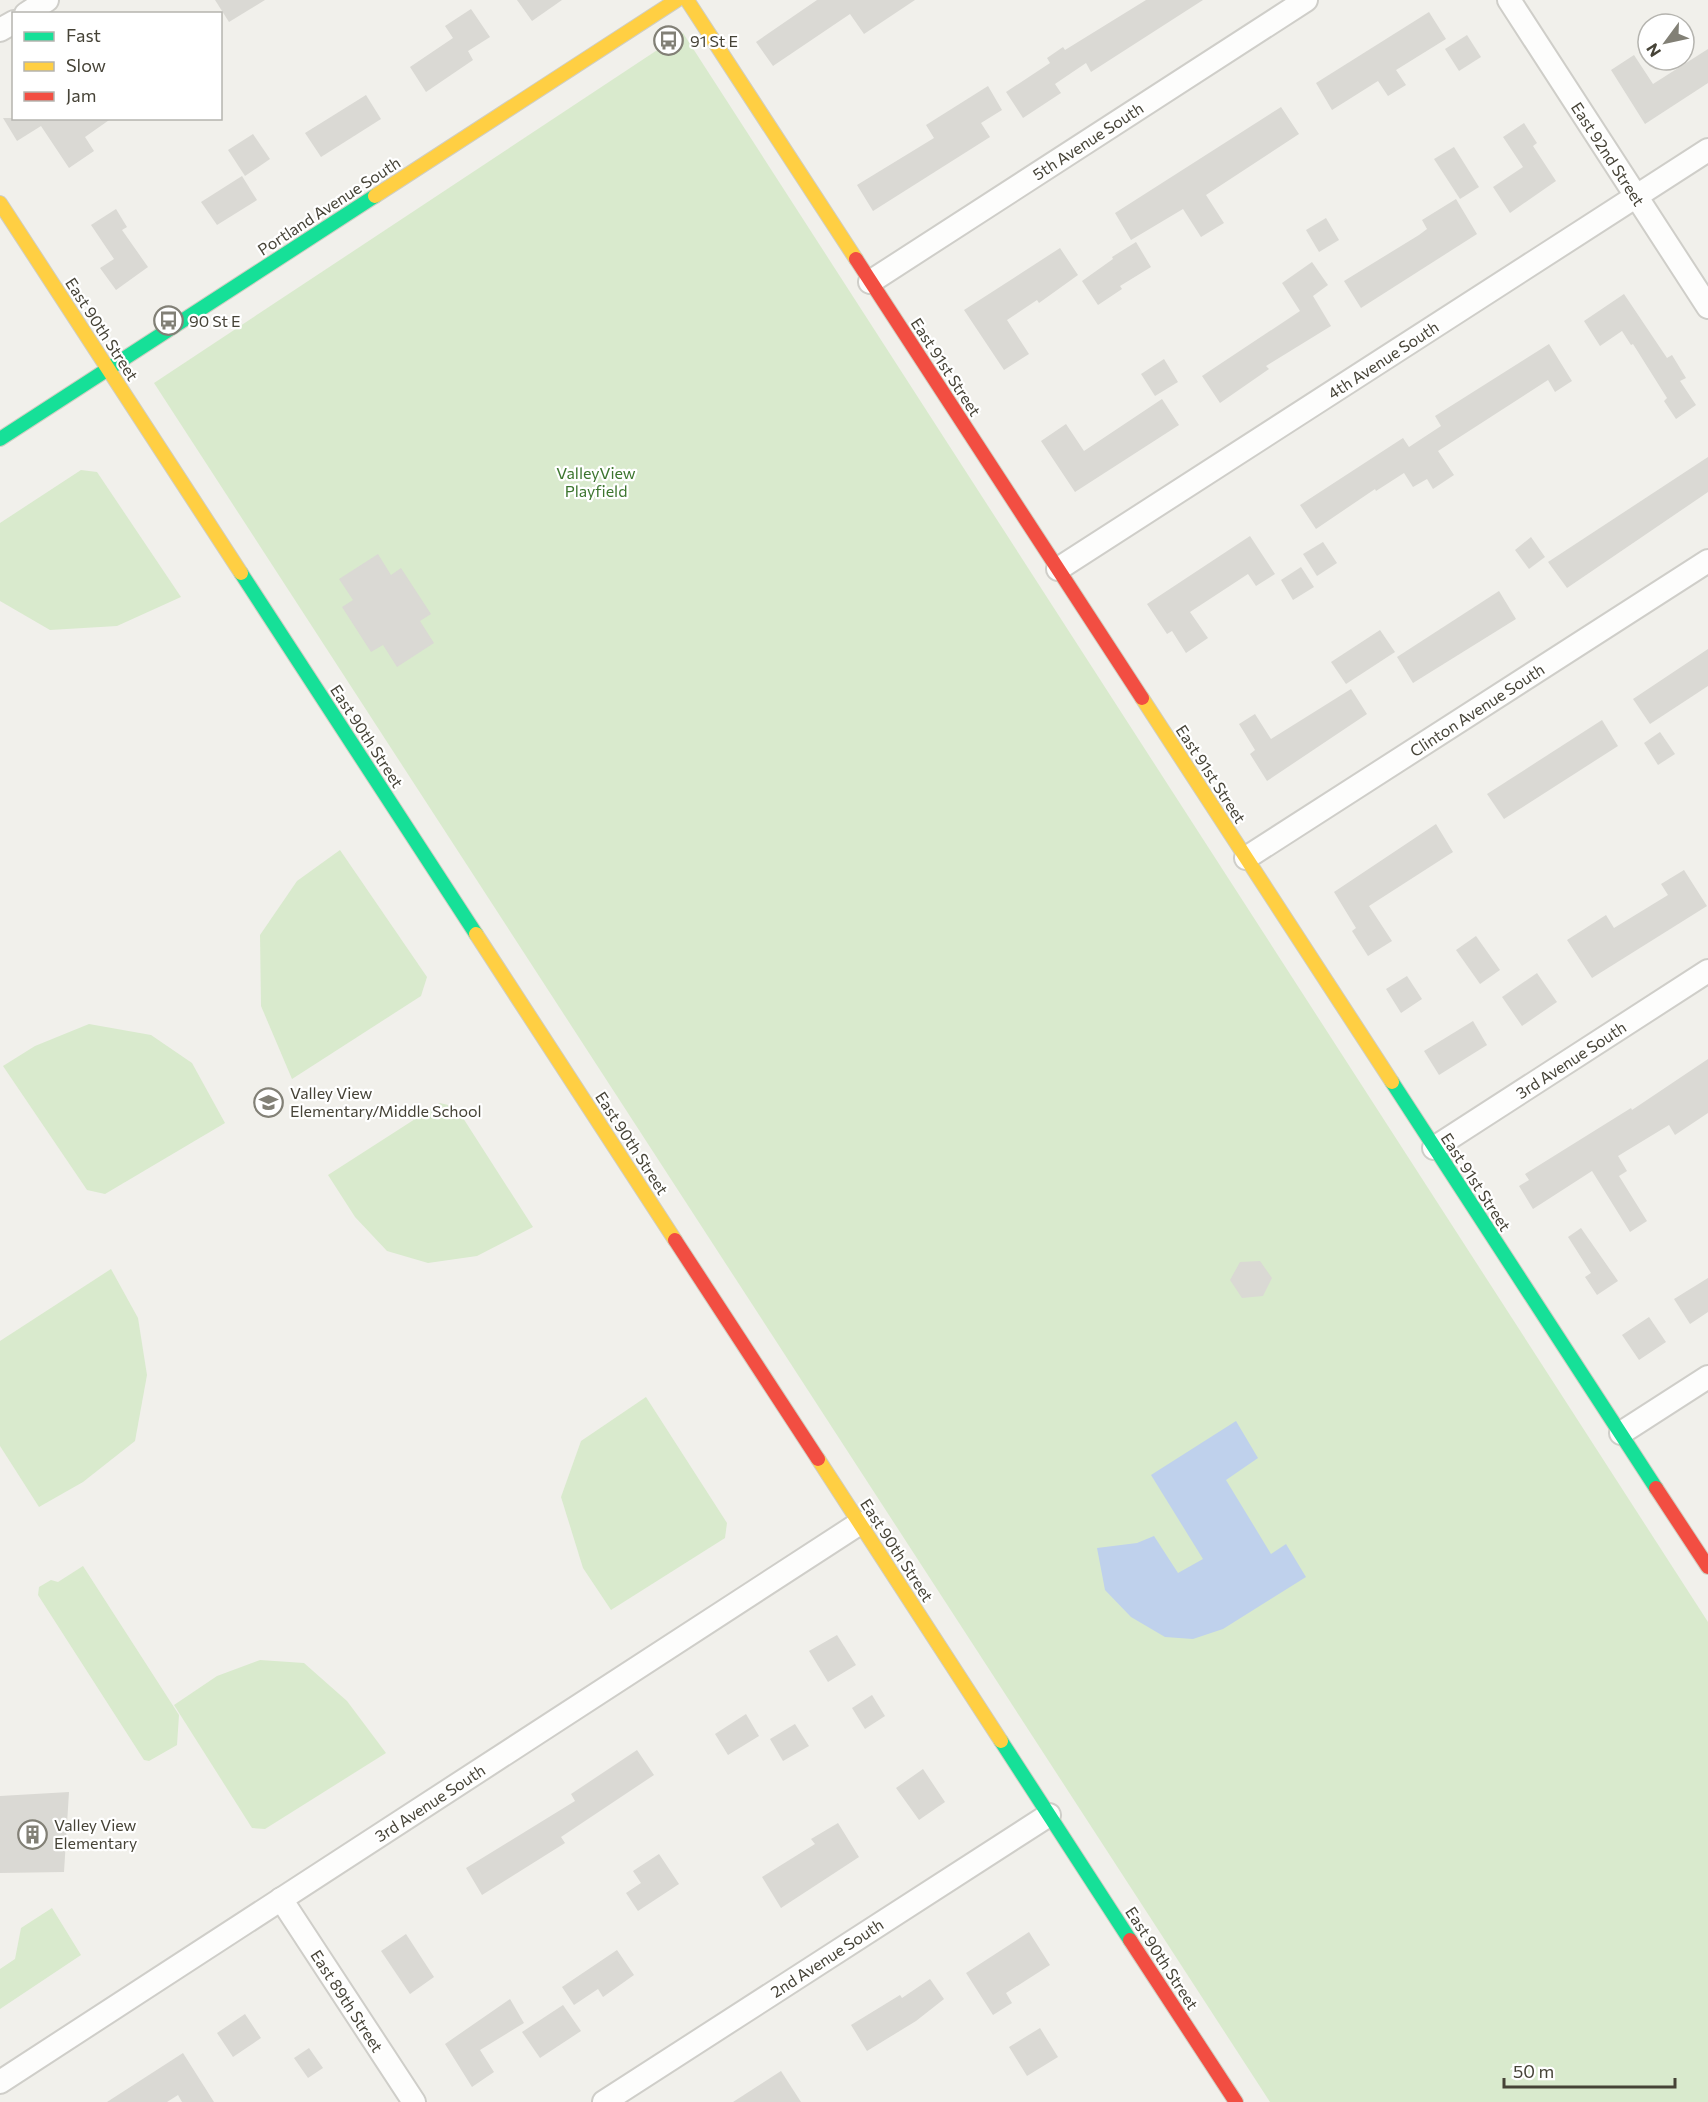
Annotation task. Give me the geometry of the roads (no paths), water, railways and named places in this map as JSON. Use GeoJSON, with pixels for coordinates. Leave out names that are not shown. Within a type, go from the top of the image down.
{"type":"FeatureCollection","features":[{"type":"Feature","properties":{"kind":"street"},"geometry":{"type":"LineString","coordinates":[[29,12],[47,0]]}},
{"type":"Feature","properties":{"kind":"street","name":"Portland Avenue South"},"geometry":{"type":"LineString","coordinates":[[0,440],[677,0]]}},
{"type":"Feature","properties":{"kind":"street","name":"East 91st Street"},"geometry":{"type":"LineString","coordinates":[[687,0],[1708,1567]]}},
{"type":"Feature","properties":{"kind":"street","name":"5th Avenue South"},"geometry":{"type":"LineString","coordinates":[[870,282],[1306,0]]}},
{"type":"Feature","properties":{"kind":"street","name":"East 92nd Street"},"geometry":{"type":"LineString","coordinates":[[1509,0],[1708,307]]}},
{"type":"Feature","properties":{"kind":"street","name":"4th Avenue South"},"geometry":{"type":"LineString","coordinates":[[1058,569],[1708,150]]}},
{"type":"Feature","properties":{"kind":"street","name":"East 90th Street"},"geometry":{"type":"LineString","coordinates":[[0,203],[860,1523],[1233,2101]]}},
{"type":"Feature","properties":{"kind":"street","name":"Clinton Avenue South"},"geometry":{"type":"LineString","coordinates":[[1246,858],[1708,561]]}},
{"type":"Feature","properties":{"kind":"street","name":"3rd Avenue South"},"geometry":{"type":"LineString","coordinates":[[1434,1148],[1708,971]]}},
{"type":"Feature","properties":{"kind":"street"},"geometry":{"type":"LineString","coordinates":[[1621,1433],[1708,1377]]}},
{"type":"Feature","properties":{"kind":"street","name":"3rd Avenue South"},"geometry":{"type":"LineString","coordinates":[[0,2082],[860,1523]]}},
{"type":"Feature","properties":{"kind":"street","name":"2nd Avenue South"},"geometry":{"type":"LineString","coordinates":[[604,2102],[1049,1815]]}},
{"type":"Feature","properties":{"kind":"street","name":"East 89th Street"},"geometry":{"type":"LineString","coordinates":[[281,1899],[414,2102]]}},
{"type":"Feature","properties":{"kind":"water"},"geometry":{"type":"Polygon","coordinates":[[[1236,1421],[1258,1458],[1226,1480],[1271,1554],[1286,1544],[1306,1577],[1223,1629],[1193,1639],[1165,1637],[1131,1617],[1105,1590],[1097,1548],[1137,1543],[1154,1536],[1178,1573],[1203,1559],[1151,1475],[1236,1421]]]}},
{"type":"Feature","properties":{"kind":"place","name":"91 St E"},"geometry":{"type":"Point","coordinates":[669,41]}},
{"type":"Feature","properties":{"kind":"place","name":"90 St E"},"geometry":{"type":"Point","coordinates":[168,321]}},
{"type":"Feature","properties":{"kind":"place","name":"Valley View Elementary/Middle School"},"geometry":{"type":"Point","coordinates":[269,1102]}},
{"type":"Feature","properties":{"kind":"place","name":"Valley View Elementary"},"geometry":{"type":"Point","coordinates":[33,1834]}},
{"type":"Feature","properties":{"kind":"park label","name":"ValleyView Playfield"},"geometry":{"type":"Point","coordinates":[596,482]}}]}
